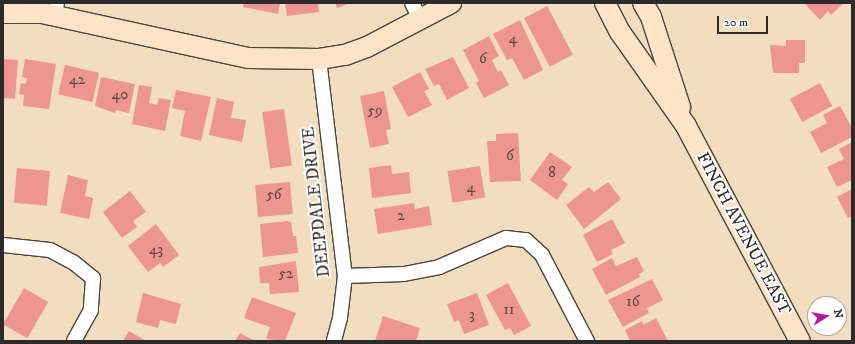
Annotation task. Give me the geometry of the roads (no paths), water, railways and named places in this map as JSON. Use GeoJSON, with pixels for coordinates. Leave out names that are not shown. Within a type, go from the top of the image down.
{"type":"FeatureCollection","features":[{"type":"Feature","properties":{"kind":"main road"},"geometry":{"type":"LineString","coordinates":[[3,13],[42,12],[56,9],[248,58],[319,59],[345,55],[367,47],[416,11],[451,3]]}},
{"type":"Feature","properties":{"kind":"main road","name":"FINCH AVENUE EAST"},"geometry":{"type":"LineString","coordinates":[[605,3],[620,32],[686,126],[800,341]]}},
{"type":"Feature","properties":{"kind":"main road","name":"FINCH AVENUE EAST"},"geometry":{"type":"LineString","coordinates":[[643,3],[651,17],[686,126]]}},
{"type":"Feature","properties":{"kind":"street","name":"DEEPDALE DRIVE"},"geometry":{"type":"LineString","coordinates":[[319,59],[345,276],[340,318],[334,341]]}},
{"type":"Feature","properties":{"kind":"street"},"geometry":{"type":"LineString","coordinates":[[345,276],[404,274],[439,267],[506,238],[526,240],[542,255],[587,341]]}},
{"type":"Feature","properties":{"kind":"street"},"geometry":{"type":"LineString","coordinates":[[3,245],[50,250],[73,262],[93,278],[91,310],[74,341]]}}]}
